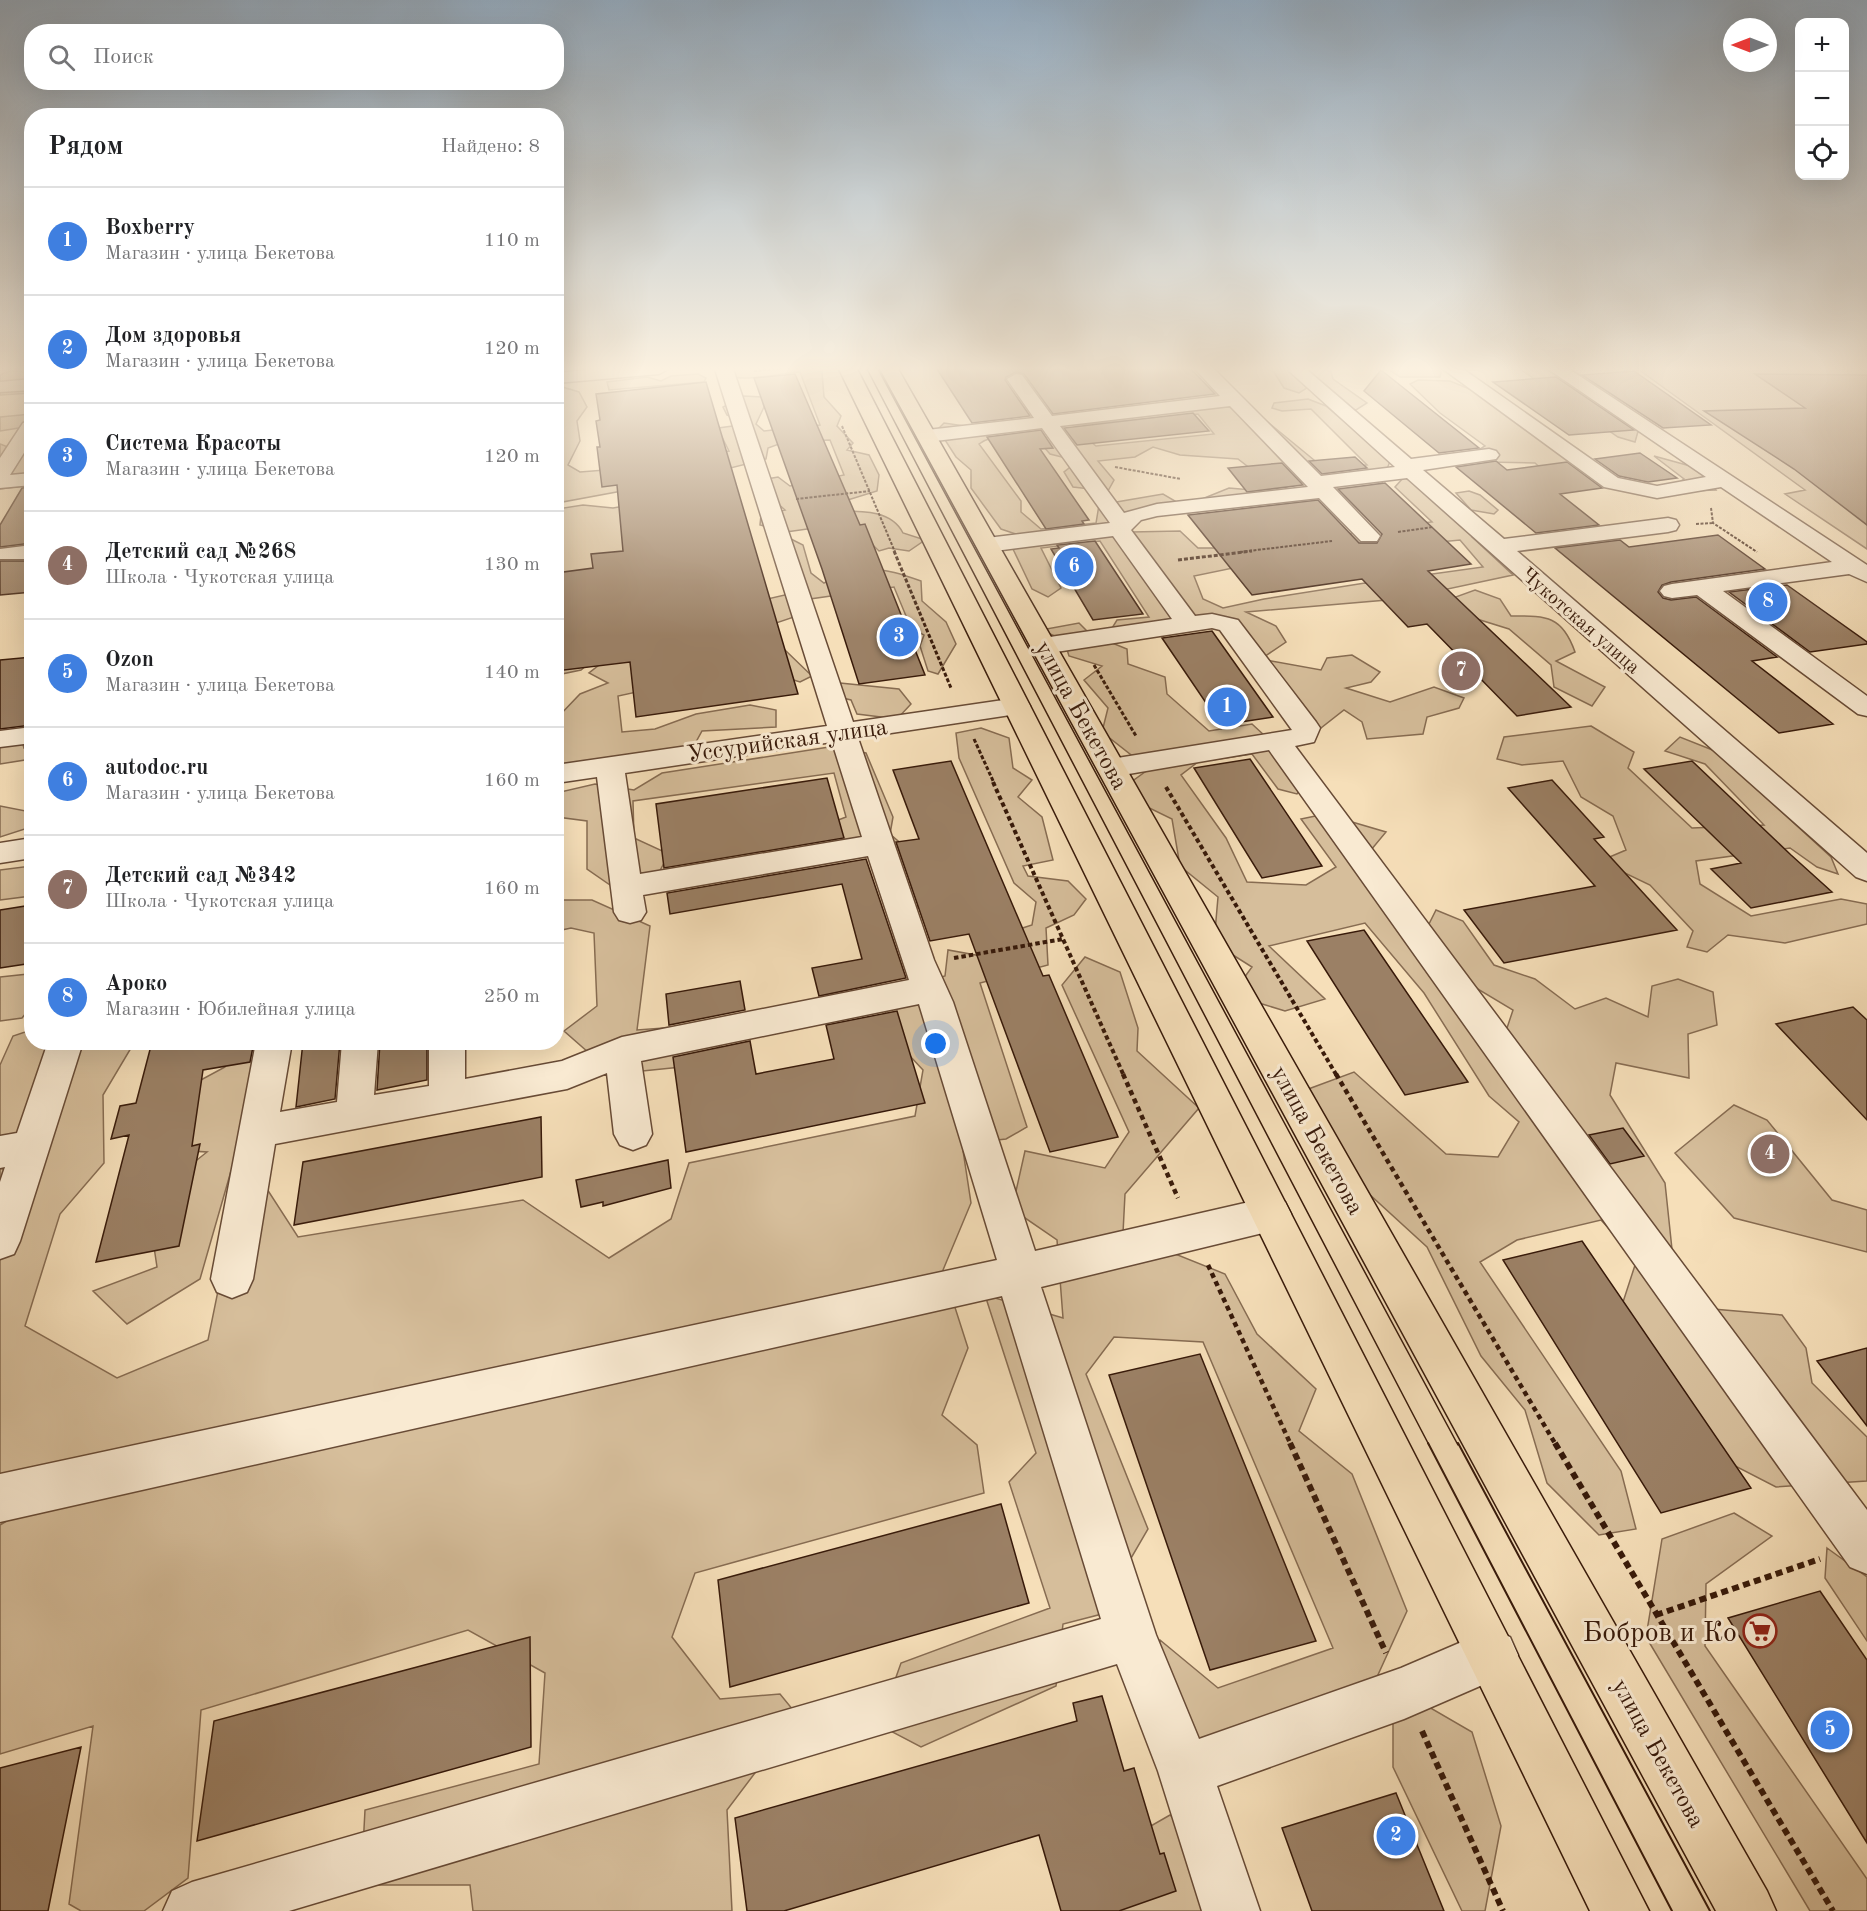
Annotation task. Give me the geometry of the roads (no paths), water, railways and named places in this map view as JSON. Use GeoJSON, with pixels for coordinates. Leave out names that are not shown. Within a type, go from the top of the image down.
{"type":"FeatureCollection","features":[{"type":"Feature","properties":{"kind":"main road"},"geometry":{"type":"LineString","coordinates":[[893,458],[1620,1911]]}},
{"type":"Feature","properties":{"kind":"main road","name":"улица Бекетова"},"geometry":{"type":"LineString","coordinates":[[939,458],[1747,1911]]}},
{"type":"Feature","properties":{"kind":"street"},"geometry":{"type":"LineString","coordinates":[[0,474],[10,458]]}},
{"type":"Feature","properties":{"kind":"street"},"geometry":{"type":"LineString","coordinates":[[752,458],[1013,1248],[1021,1290],[1131,1635],[1185,1771],[1231,1911]]}},
{"type":"Feature","properties":{"kind":"street"},"geometry":{"type":"LineString","coordinates":[[1072,458],[1188,624]]}},
{"type":"Feature","properties":{"kind":"street"},"geometry":{"type":"LineString","coordinates":[[1292,458],[1369,536]]}},
{"type":"Feature","properties":{"kind":"street","name":"Чукотская улица"},"geometry":{"type":"LineString","coordinates":[[1397,458],[1867,870]]}},
{"type":"Feature","properties":{"kind":"street"},"geometry":{"type":"LineString","coordinates":[[987,544],[1121,527],[1134,514],[1320,487],[1408,468],[1469,458]]}},
{"type":"Feature","properties":{"kind":"street"},"geometry":{"type":"LineString","coordinates":[[1576,458],[1611,483],[1657,492],[1727,480]]}},
{"type":"Feature","properties":{"kind":"street"},"geometry":{"type":"LineString","coordinates":[[1694,458],[1860,570]]}},
{"type":"Feature","properties":{"kind":"street"},"geometry":{"type":"LineString","coordinates":[[0,482],[24,480]]}},
{"type":"Feature","properties":{"kind":"street"},"geometry":{"type":"LineString","coordinates":[[1497,547],[1668,525]]}},
{"type":"Feature","properties":{"kind":"street"},"geometry":{"type":"LineString","coordinates":[[7,554],[24,553]]}},
{"type":"Feature","properties":{"kind":"street"},"geometry":{"type":"LineString","coordinates":[[1672,591],[1860,570]]}},
{"type":"Feature","properties":{"kind":"street"},"geometry":{"type":"LineString","coordinates":[[1702,587],[1867,708]]}},
{"type":"Feature","properties":{"kind":"street"},"geometry":{"type":"LineString","coordinates":[[1043,646],[1212,621],[1229,625],[1306,728],[1304,735],[1111,768]]}},
{"type":"Feature","properties":{"kind":"street","name":"Уссурийская улица"},"geometry":{"type":"LineString","coordinates":[[564,773],[1017,706]]}},
{"type":"Feature","properties":{"kind":"street"},"geometry":{"type":"LineString","coordinates":[[0,740],[24,736]]}},
{"type":"Feature","properties":{"kind":"street"},"geometry":{"type":"LineString","coordinates":[[1276,740],[1865,1546]]}},
{"type":"Feature","properties":{"kind":"street"},"geometry":{"type":"LineString","coordinates":[[610,766],[628,900],[880,844]]}},
{"type":"Feature","properties":{"kind":"street"},"geometry":{"type":"LineString","coordinates":[[0,853],[24,849]]}},
{"type":"Feature","properties":{"kind":"street"},"geometry":{"type":"LineString","coordinates":[[258,1132],[567,1075],[622,1050],[925,977]]}},
{"type":"Feature","properties":{"kind":"street"},"geometry":{"type":"LineString","coordinates":[[0,1240],[15,1149],[62,1050]]}},
{"type":"Feature","properties":{"kind":"street"},"geometry":{"type":"LineString","coordinates":[[232,1279],[273,1050]]}},
{"type":"Feature","properties":{"kind":"street"},"geometry":{"type":"LineString","coordinates":[[354,1114],[359,1050]]}},
{"type":"Feature","properties":{"kind":"street"},"geometry":{"type":"LineString","coordinates":[[447,1050],[447,1097]]}},
{"type":"Feature","properties":{"kind":"street"},"geometry":{"type":"LineString","coordinates":[[622,1050],[633,1134]]}},
{"type":"Feature","properties":{"kind":"street"},"geometry":{"type":"LineString","coordinates":[[0,1498],[1018,1274],[1271,1214]]}},
{"type":"Feature","properties":{"kind":"street"},"geometry":{"type":"LineString","coordinates":[[192,1911],[1131,1635]]}},
{"type":"Feature","properties":{"kind":"street"},"geometry":{"type":"LineString","coordinates":[[1185,1771],[1404,1693],[1492,1655]]}},
{"type":"Feature","properties":{"kind":"tram line"},"geometry":{"type":"LineString","coordinates":[[914,458],[1429,1445]]}},
{"type":"Feature","properties":{"kind":"tram line"},"geometry":{"type":"LineString","coordinates":[[926,458],[1458,1445]]}},
{"type":"Feature","properties":{"kind":"tram line"},"geometry":{"type":"LineString","coordinates":[[1428,1443],[1672,1911]]}},
{"type":"Feature","properties":{"kind":"tram line"},"geometry":{"type":"LineString","coordinates":[[1458,1443],[1710,1911]]}},
{"type":"Feature","properties":{"kind":"place","name":"autodoc.ru"},"geometry":{"type":"Point","coordinates":[1074,567]}},
{"type":"Feature","properties":{"kind":"place","name":"Ароко"},"geometry":{"type":"Point","coordinates":[1768,602]}},
{"type":"Feature","properties":{"kind":"place","name":"Система Красоты"},"geometry":{"type":"Point","coordinates":[899,637]}},
{"type":"Feature","properties":{"kind":"place","name":"Детский сад №342"},"geometry":{"type":"Point","coordinates":[1461,671]}},
{"type":"Feature","properties":{"kind":"place","name":"Boxberry"},"geometry":{"type":"Point","coordinates":[1227,707]}},
{"type":"Feature","properties":{"kind":"place","name":"Детский сад №268"},"geometry":{"type":"Point","coordinates":[1770,1154]}},
{"type":"Feature","properties":{"kind":"place","name":"Бобров и Ко"},"geometry":{"type":"Point","coordinates":[1760,1631]}},
{"type":"Feature","properties":{"kind":"place","name":"Ozon"},"geometry":{"type":"Point","coordinates":[1830,1730]}},
{"type":"Feature","properties":{"kind":"place","name":"Дом здоровья"},"geometry":{"type":"Point","coordinates":[1396,1836]}}]}
